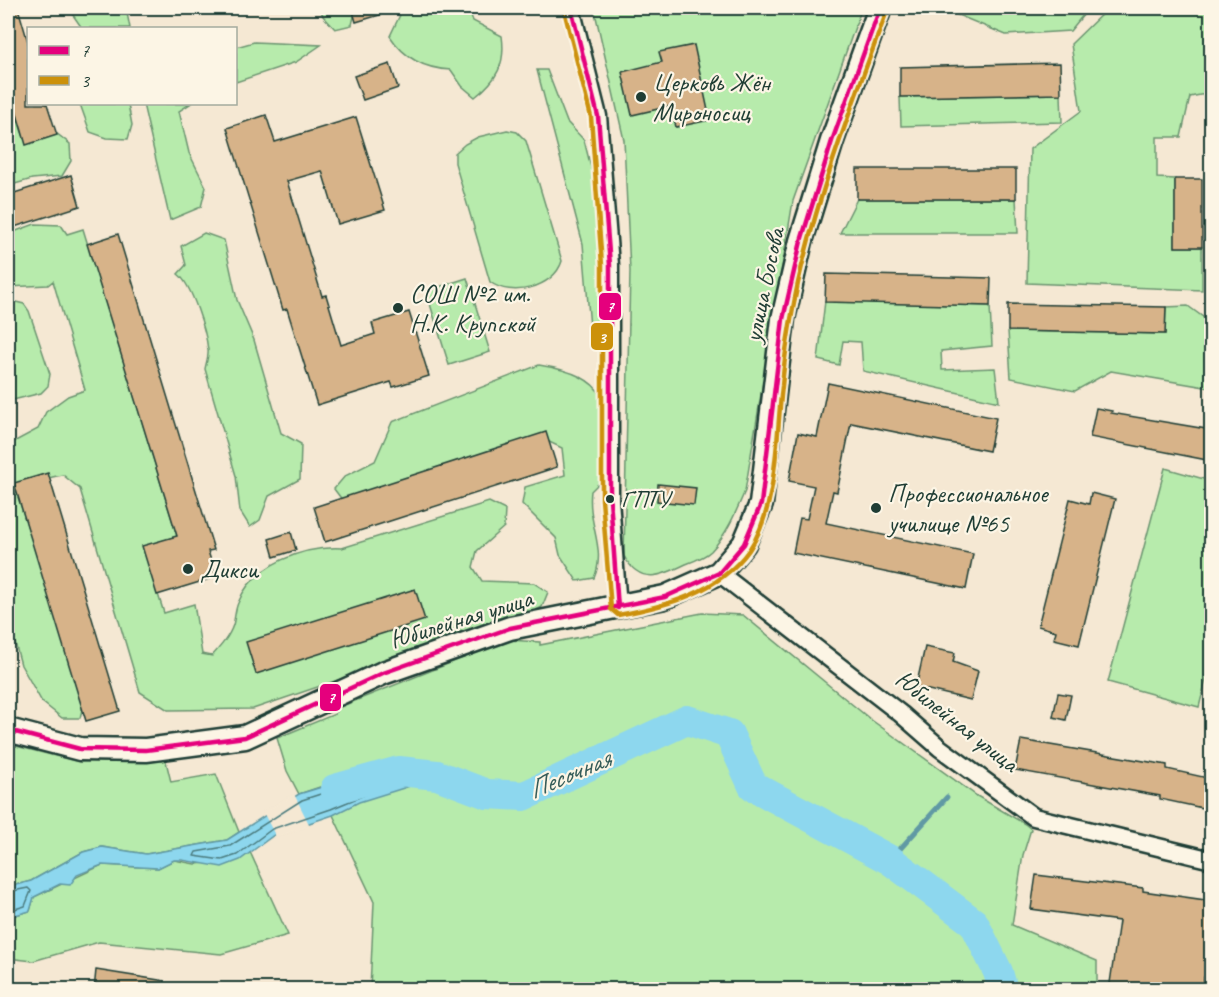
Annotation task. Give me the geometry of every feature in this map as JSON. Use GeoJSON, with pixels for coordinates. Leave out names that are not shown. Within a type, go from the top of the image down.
{"type":"FeatureCollection","features":[{"type":"Feature","properties":{"kind":"street"},"geometry":{"type":"LineString","coordinates":[[571,8],[598,116],[610,265],[610,499],[618,608]]}},
{"type":"Feature","properties":{"kind":"street","name":"улица Босова"},"geometry":{"type":"LineString","coordinates":[[719,573],[744,544],[761,504],[783,319],[801,241],[832,141],[880,8]]}},
{"type":"Feature","properties":{"kind":"street","name":"Юбилейная улица"},"geometry":{"type":"LineString","coordinates":[[8,730],[91,749],[146,750],[245,736],[382,673],[510,628],[665,597],[719,573],[901,714],[940,748],[1034,817],[1212,860]]}},
{"type":"Feature","properties":{"kind":"green space"},"geometry":{"type":"Polygon","coordinates":[[[68,8],[126,8],[130,27],[81,27],[68,8]]]}},
{"type":"Feature","properties":{"kind":"green space"},"geometry":{"type":"Polygon","coordinates":[[[320,8],[356,8],[352,25],[335,29],[323,16],[320,8]]]}},
{"type":"Feature","properties":{"kind":"green space"},"geometry":{"type":"Polygon","coordinates":[[[398,8],[468,8],[473,21],[502,36],[503,55],[494,78],[475,97],[462,86],[451,70],[424,65],[409,56],[390,36],[400,15],[398,8]]]}},
{"type":"Feature","properties":{"kind":"green space"},"geometry":{"type":"Polygon","coordinates":[[[594,8],[861,10],[793,201],[745,491],[735,515],[711,551],[699,559],[652,576],[637,572],[624,556],[630,271],[624,140],[594,8]]]}},
{"type":"Feature","properties":{"kind":"green space"},"geometry":{"type":"Polygon","coordinates":[[[941,8],[1089,8],[1070,31],[1006,35],[941,8]]]}},
{"type":"Feature","properties":{"kind":"green space"},"geometry":{"type":"Polygon","coordinates":[[[1108,8],[1211,8],[1211,93],[1190,97],[1181,137],[1157,137],[1157,178],[1175,179],[1175,247],[1202,247],[1202,290],[1027,283],[1030,149],[1081,111],[1071,44],[1108,8]]]}},
{"type":"Feature","properties":{"kind":"green space"},"geometry":{"type":"Polygon","coordinates":[[[254,42],[321,45],[296,62],[237,82],[237,47],[254,42]]]}},
{"type":"Feature","properties":{"kind":"green space"},"geometry":{"type":"Polygon","coordinates":[[[537,70],[547,70],[567,122],[584,140],[604,219],[608,330],[600,335],[590,327],[583,244],[537,70]]]}},
{"type":"Feature","properties":{"kind":"green space"},"geometry":{"type":"Polygon","coordinates":[[[8,92],[23,135],[56,133],[70,144],[71,161],[62,176],[32,179],[8,186],[8,92]]]}},
{"type":"Feature","properties":{"kind":"green space"},"geometry":{"type":"Polygon","coordinates":[[[1061,94],[1062,122],[901,126],[900,97],[1061,94]]]}},
{"type":"Feature","properties":{"kind":"green space"},"geometry":{"type":"Polygon","coordinates":[[[80,105],[128,105],[132,125],[128,139],[107,138],[90,132],[80,105]]]}},
{"type":"Feature","properties":{"kind":"green space"},"geometry":{"type":"Polygon","coordinates":[[[143,105],[188,105],[179,111],[189,153],[206,187],[201,207],[170,220],[143,105]]]}},
{"type":"Feature","properties":{"kind":"green space"},"geometry":{"type":"Polygon","coordinates":[[[507,130],[517,132],[526,141],[562,261],[550,278],[531,288],[520,290],[499,287],[490,282],[455,163],[455,153],[465,144],[478,137],[507,130]]]}},
{"type":"Feature","properties":{"kind":"green space"},"geometry":{"type":"Polygon","coordinates":[[[857,199],[1016,199],[1018,233],[840,233],[857,199]]]}},
{"type":"Feature","properties":{"kind":"green space"},"geometry":{"type":"Polygon","coordinates":[[[35,224],[61,225],[67,234],[83,229],[177,536],[143,547],[164,613],[194,604],[202,654],[212,656],[218,649],[227,638],[245,589],[267,568],[281,560],[312,550],[342,548],[489,502],[505,510],[504,527],[477,551],[473,567],[482,581],[534,583],[548,592],[542,607],[526,616],[253,709],[168,710],[140,692],[80,489],[63,475],[50,478],[33,484],[17,494],[84,702],[80,718],[62,718],[42,702],[21,665],[8,617],[8,445],[38,429],[46,412],[68,396],[85,390],[53,281],[48,285],[8,287],[8,234],[35,224]]]}},
{"type":"Feature","properties":{"kind":"green space"},"geometry":{"type":"Polygon","coordinates":[[[204,233],[224,240],[237,300],[254,340],[281,433],[301,444],[300,479],[269,496],[260,520],[250,527],[240,511],[236,476],[205,369],[207,342],[193,298],[178,274],[186,265],[181,246],[204,233]]]}},
{"type":"Feature","properties":{"kind":"green space"},"geometry":{"type":"Polygon","coordinates":[[[467,278],[490,352],[449,365],[426,291],[467,278]]]}},
{"type":"Feature","properties":{"kind":"green space"},"geometry":{"type":"Polygon","coordinates":[[[825,301],[990,306],[992,346],[941,351],[942,370],[995,368],[999,402],[863,371],[861,342],[843,341],[839,365],[818,360],[825,301]]]}},
{"type":"Feature","properties":{"kind":"green space"},"geometry":{"type":"Polygon","coordinates":[[[16,302],[24,304],[29,311],[50,374],[48,386],[41,393],[13,400],[8,399],[8,304],[16,302]]]}},
{"type":"Feature","properties":{"kind":"green space"},"geometry":{"type":"Polygon","coordinates":[[[1188,306],[1211,323],[1211,388],[1111,371],[1075,391],[1011,378],[1008,331],[1165,334],[1166,307],[1188,306]]]}},
{"type":"Feature","properties":{"kind":"green space"},"geometry":{"type":"Polygon","coordinates":[[[539,365],[565,371],[584,379],[596,388],[607,415],[606,476],[591,491],[592,514],[598,546],[594,578],[577,581],[560,555],[556,538],[522,504],[525,487],[565,475],[562,448],[541,438],[343,501],[334,489],[345,476],[375,461],[392,422],[539,365]]]}},
{"type":"Feature","properties":{"kind":"green space"},"geometry":{"type":"Polygon","coordinates":[[[1165,468],[1211,481],[1211,660],[1199,707],[1108,682],[1165,468]]]}},
{"type":"Feature","properties":{"kind":"green space"},"geometry":{"type":"Polygon","coordinates":[[[702,613],[743,615],[870,719],[977,796],[1031,829],[1023,855],[1012,925],[1097,961],[1097,989],[1046,989],[1037,982],[1039,989],[370,989],[374,902],[333,815],[336,813],[320,787],[299,794],[287,771],[277,738],[335,714],[337,708],[508,640],[540,642],[540,645],[702,613]]]}},
{"type":"Feature","properties":{"kind":"green space"},"geometry":{"type":"Polygon","coordinates":[[[8,744],[79,762],[165,757],[171,782],[216,774],[239,832],[227,840],[146,854],[102,847],[83,852],[31,881],[8,887],[8,744]]]}},
{"type":"Feature","properties":{"kind":"green space"},"geometry":{"type":"Polygon","coordinates":[[[250,852],[288,935],[221,954],[99,942],[33,961],[8,958],[8,917],[30,911],[34,897],[102,865],[158,868],[174,860],[195,864],[239,860],[250,852]]]}},
{"type":"Feature","properties":{"kind":"water"},"geometry":{"type":"Polygon","coordinates":[[[364,774],[407,787],[359,802],[333,815],[274,835],[240,860],[222,867],[182,860],[174,860],[158,868],[102,865],[77,875],[70,885],[60,884],[34,897],[30,911],[8,917],[8,887],[31,881],[83,852],[102,847],[146,854],[227,840],[299,794],[364,774]]]}},
{"type":"Feature","properties":{"kind":"pier"},"geometry":{"type":"Polygon","coordinates":[[[294,794],[310,826],[276,837],[263,812],[294,794]]]}},
{"type":"Feature","properties":{"kind":"building"},"geometry":{"type":"Polygon","coordinates":[[[8,8],[18,8],[27,39],[27,105],[47,105],[57,135],[26,145],[8,83],[8,8]]]}},
{"type":"Feature","properties":{"kind":"building"},"geometry":{"type":"Polygon","coordinates":[[[352,8],[393,8],[393,11],[356,22],[352,8]]]}},
{"type":"Feature","properties":{"kind":"building"},"geometry":{"type":"Polygon","coordinates":[[[694,45],[710,120],[676,127],[671,106],[632,115],[622,72],[662,62],[659,52],[694,45]]]}},
{"type":"Feature","properties":{"kind":"building"},"geometry":{"type":"Polygon","coordinates":[[[1060,63],[1061,94],[900,97],[900,67],[1060,63]]]}},
{"type":"Feature","properties":{"kind":"building"},"geometry":{"type":"Polygon","coordinates":[[[390,64],[398,88],[363,100],[354,76],[390,64]]]}},
{"type":"Feature","properties":{"kind":"building"},"geometry":{"type":"Polygon","coordinates":[[[266,115],[275,142],[356,117],[385,210],[338,224],[322,171],[287,181],[322,296],[326,295],[341,345],[375,334],[372,323],[409,312],[429,376],[393,387],[391,382],[317,405],[287,309],[283,310],[227,128],[266,115]]]}},
{"type":"Feature","properties":{"kind":"building"},"geometry":{"type":"Polygon","coordinates":[[[857,169],[1016,169],[1016,199],[857,199],[857,169]]]}},
{"type":"Feature","properties":{"kind":"building"},"geometry":{"type":"Polygon","coordinates":[[[71,175],[80,206],[8,229],[8,195],[71,175]]]}},
{"type":"Feature","properties":{"kind":"building"},"geometry":{"type":"Polygon","coordinates":[[[1175,179],[1202,179],[1202,247],[1175,247],[1175,179]]]}},
{"type":"Feature","properties":{"kind":"building"},"geometry":{"type":"Polygon","coordinates":[[[118,234],[214,550],[208,551],[216,577],[157,595],[142,546],[177,536],[87,244],[118,234]]]}},
{"type":"Feature","properties":{"kind":"building"},"geometry":{"type":"Polygon","coordinates":[[[826,274],[991,278],[990,306],[825,302],[826,274]]]}},
{"type":"Feature","properties":{"kind":"building"},"geometry":{"type":"Polygon","coordinates":[[[1008,304],[1166,307],[1165,334],[1008,331],[1008,304]]]}},
{"type":"Feature","properties":{"kind":"building"},"geometry":{"type":"Polygon","coordinates":[[[828,383],[996,418],[989,451],[851,423],[837,492],[833,491],[826,523],[973,554],[966,589],[793,553],[800,518],[807,519],[814,486],[789,481],[798,433],[817,437],[828,383]]]}},
{"type":"Feature","properties":{"kind":"building"},"geometry":{"type":"Polygon","coordinates":[[[1096,408],[1112,411],[1111,413],[1212,430],[1212,461],[1090,437],[1096,408]]]}},
{"type":"Feature","properties":{"kind":"building"},"geometry":{"type":"Polygon","coordinates":[[[546,432],[557,467],[325,542],[314,507],[546,432]]]}},
{"type":"Feature","properties":{"kind":"building"},"geometry":{"type":"Polygon","coordinates":[[[48,473],[120,711],[86,721],[14,483],[48,473]]]}},
{"type":"Feature","properties":{"kind":"building"},"geometry":{"type":"Polygon","coordinates":[[[658,484],[696,488],[694,505],[657,501],[658,484]]]}},
{"type":"Feature","properties":{"kind":"building"},"geometry":{"type":"Polygon","coordinates":[[[1091,493],[1115,499],[1079,645],[1054,639],[1056,631],[1038,626],[1070,499],[1089,504],[1091,493]]]}},
{"type":"Feature","properties":{"kind":"building"},"geometry":{"type":"Polygon","coordinates":[[[291,532],[296,550],[274,557],[269,539],[291,532]]]}},
{"type":"Feature","properties":{"kind":"building"},"geometry":{"type":"Polygon","coordinates":[[[415,589],[425,620],[256,674],[246,642],[415,589]]]}},
{"type":"Feature","properties":{"kind":"building"},"geometry":{"type":"Polygon","coordinates":[[[925,647],[955,653],[953,662],[978,671],[971,700],[916,687],[925,647]]]}},
{"type":"Feature","properties":{"kind":"building"},"geometry":{"type":"Polygon","coordinates":[[[1058,693],[1071,695],[1066,720],[1053,717],[1058,693]]]}},
{"type":"Feature","properties":{"kind":"building"},"geometry":{"type":"Polygon","coordinates":[[[1021,740],[1167,765],[1167,769],[1212,779],[1212,810],[1160,799],[1160,796],[1015,770],[1021,740]]]}},
{"type":"Feature","properties":{"kind":"building"},"geometry":{"type":"Polygon","coordinates":[[[1036,875],[1143,888],[1143,891],[1212,901],[1212,978],[1204,977],[1203,990],[1109,990],[1119,921],[1031,909],[1036,875]]]}},
{"type":"Feature","properties":{"kind":"building"},"geometry":{"type":"Polygon","coordinates":[[[96,970],[165,981],[165,990],[94,990],[96,970]]]}},
{"type":"Feature","properties":{"kind":"waterway","name":"Песочная"},"geometry":{"type":"LineString","coordinates":[[335,789],[399,771],[437,775],[487,794],[524,796],[687,720],[729,734],[753,786],[890,860],[974,923],[998,972],[1003,990]]}},
{"type":"Feature","properties":{"kind":"waterway"},"geometry":{"type":"LineString","coordinates":[[890,860],[947,797]]}},
{"type":"Feature","properties":{"kind":"transit line","name":"7"},"geometry":{"type":"LineString","coordinates":[[571,8],[598,116],[610,265],[610,499],[618,608]]}},
{"type":"Feature","properties":{"kind":"transit line","name":"7"},"geometry":{"type":"LineString","coordinates":[[8,730],[80,749],[146,750],[245,737],[383,673],[510,628],[665,597],[719,573],[744,544],[761,504],[783,319],[801,241],[832,141],[880,8]]}},
{"type":"Feature","properties":{"kind":"transit line","name":"3"},"geometry":{"type":"LineString","coordinates":[[564,10],[591,117],[602,265],[602,499],[611,609],[618,615],[673,602],[707,587],[736,565],[749,550],[758,533],[771,493],[787,347],[806,248],[838,146],[887,11]]}},
{"type":"Feature","properties":{"kind":"place","name":"Церковь Жён Мироносиц"},"geometry":{"type":"Point","coordinates":[641,97]}},
{"type":"Feature","properties":{"kind":"place","name":"СОШ №2 им. Н.К. Крупской"},"geometry":{"type":"Point","coordinates":[398,308]}},
{"type":"Feature","properties":{"kind":"place","name":"ГПТУ"},"geometry":{"type":"Point","coordinates":[610,499]}},
{"type":"Feature","properties":{"kind":"place","name":"Профессиональное училище №65"},"geometry":{"type":"Point","coordinates":[876,508]}},
{"type":"Feature","properties":{"kind":"place","name":"Дикси"},"geometry":{"type":"Point","coordinates":[188,569]}}]}
